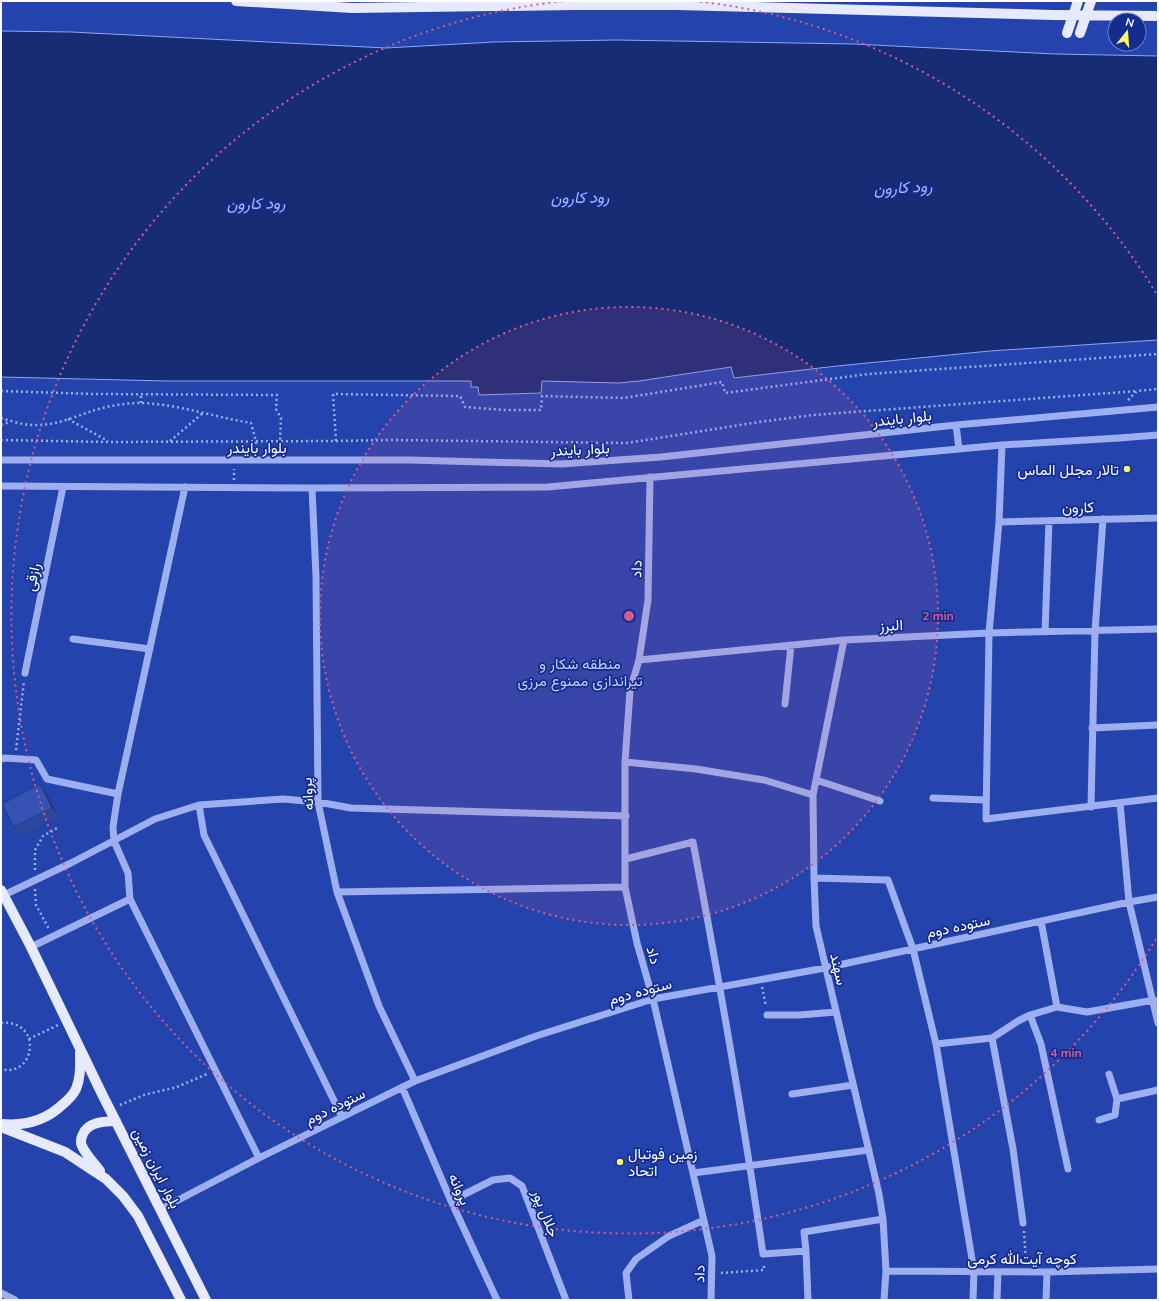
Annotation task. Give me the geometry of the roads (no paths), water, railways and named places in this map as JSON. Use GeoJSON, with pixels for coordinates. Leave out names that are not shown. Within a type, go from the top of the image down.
{"type":"FeatureCollection","features":[{"type":"Feature","properties":{"kind":"main road"},"geometry":{"type":"LineString","coordinates":[[236,1],[352,8],[374,4],[676,5],[1158,16]]}},
{"type":"Feature","properties":{"kind":"main road"},"geometry":{"type":"LineString","coordinates":[[1067,33],[1078,1]]}},
{"type":"Feature","properties":{"kind":"main road"},"geometry":{"type":"LineString","coordinates":[[1080,33],[1091,1]]}},
{"type":"Feature","properties":{"kind":"main road","name":"بلوار ایران زمین"},"geometry":{"type":"LineString","coordinates":[[3,893],[206,1300]]}},
{"type":"Feature","properties":{"kind":"main road"},"geometry":{"type":"LineString","coordinates":[[1,1124],[12,1125],[30,1123],[43,1119],[57,1110],[68,1100],[76,1090],[80,1072],[80,1050]]}},
{"type":"Feature","properties":{"kind":"main road"},"geometry":{"type":"LineString","coordinates":[[116,1121],[101,1122],[91,1125],[84,1130],[81,1138],[81,1145],[106,1179],[123,1196],[138,1216],[181,1300]]}},
{"type":"Feature","properties":{"kind":"main road"},"geometry":{"type":"LineString","coordinates":[[1,1127],[64,1152],[106,1179]]}},
{"type":"Feature","properties":{"kind":"street","name":"بلوار بایندر"},"geometry":{"type":"LineString","coordinates":[[1,460],[403,460],[560,464],[661,457],[956,425],[1158,407]]}},
{"type":"Feature","properties":{"kind":"street"},"geometry":{"type":"LineString","coordinates":[[956,425],[959,449]]}},
{"type":"Feature","properties":{"kind":"street"},"geometry":{"type":"LineString","coordinates":[[1,486],[234,488],[548,487],[1002,445],[1158,435]]}},
{"type":"Feature","properties":{"kind":"street"},"geometry":{"type":"LineString","coordinates":[[1002,445],[999,522],[989,633],[986,819],[1158,798]]}},
{"type":"Feature","properties":{"kind":"street","name":"داد"},"geometry":{"type":"LineString","coordinates":[[650,477],[648,600],[639,660],[630,691],[625,762],[625,887],[637,943],[653,999],[712,1256],[711,1300]]}},
{"type":"Feature","properties":{"kind":"street","name":"رازقی"},"geometry":{"type":"LineString","coordinates":[[25,673],[63,487]]}},
{"type":"Feature","properties":{"kind":"street"},"geometry":{"type":"LineString","coordinates":[[185,487],[118,794],[113,827],[114,841],[128,873],[130,900],[259,1158]]}},
{"type":"Feature","properties":{"kind":"street","name":"پروانه"},"geometry":{"type":"LineString","coordinates":[[312,488],[316,576],[318,802],[337,892],[379,1006],[415,1081]]}},
{"type":"Feature","properties":{"kind":"street","name":"کارون"},"geometry":{"type":"LineString","coordinates":[[999,522],[1158,518]]}},
{"type":"Feature","properties":{"kind":"street"},"geometry":{"type":"LineString","coordinates":[[1091,807],[1095,631],[1103,519]]}},
{"type":"Feature","properties":{"kind":"street"},"geometry":{"type":"LineString","coordinates":[[1045,632],[1049,521]]}},
{"type":"Feature","properties":{"kind":"street","name":"البرز"},"geometry":{"type":"LineString","coordinates":[[639,660],[844,640],[989,633],[1158,629]]}},
{"type":"Feature","properties":{"kind":"street"},"geometry":{"type":"LineString","coordinates":[[73,639],[150,649]]}},
{"type":"Feature","properties":{"kind":"street","name":"سهند"},"geometry":{"type":"LineString","coordinates":[[844,640],[813,795],[816,926],[869,1150],[883,1219],[886,1271],[884,1300]]}},
{"type":"Feature","properties":{"kind":"street"},"geometry":{"type":"LineString","coordinates":[[785,704],[791,646]]}},
{"type":"Feature","properties":{"kind":"street"},"geometry":{"type":"LineString","coordinates":[[1092,728],[1157,725]]}},
{"type":"Feature","properties":{"kind":"street"},"geometry":{"type":"LineString","coordinates":[[1,759],[15,758],[36,760],[47,779],[118,794]]}},
{"type":"Feature","properties":{"kind":"street"},"geometry":{"type":"LineString","coordinates":[[625,762],[696,768],[764,780],[813,795]]}},
{"type":"Feature","properties":{"kind":"street"},"geometry":{"type":"LineString","coordinates":[[816,780],[880,801]]}},
{"type":"Feature","properties":{"kind":"street"},"geometry":{"type":"LineString","coordinates":[[933,798],[986,800]]}},
{"type":"Feature","properties":{"kind":"street"},"geometry":{"type":"LineString","coordinates":[[3,893],[114,841],[156,819],[199,805],[283,799],[318,802],[351,808],[626,816]]}},
{"type":"Feature","properties":{"kind":"street"},"geometry":{"type":"LineString","coordinates":[[1120,803],[1129,902],[1154,1000],[1158,1023]]}},
{"type":"Feature","properties":{"kind":"street"},"geometry":{"type":"LineString","coordinates":[[199,805],[204,835],[342,1117]]}},
{"type":"Feature","properties":{"kind":"street"},"geometry":{"type":"LineString","coordinates":[[626,859],[692,842],[750,1165],[763,1254],[806,1251]]}},
{"type":"Feature","properties":{"kind":"street"},"geometry":{"type":"LineString","coordinates":[[814,878],[888,880],[913,949],[936,1044],[974,1271],[973,1300]]}},
{"type":"Feature","properties":{"kind":"street"},"geometry":{"type":"LineString","coordinates":[[337,892],[625,887]]}},
{"type":"Feature","properties":{"kind":"street","name":"ستوده دوم"},"geometry":{"type":"LineString","coordinates":[[161,1209],[259,1158],[415,1081],[536,1036],[653,999],[825,968],[1158,897]]}},
{"type":"Feature","properties":{"kind":"street"},"geometry":{"type":"LineString","coordinates":[[31,947],[130,900]]}},
{"type":"Feature","properties":{"kind":"street"},"geometry":{"type":"LineString","coordinates":[[1041,921],[1057,1007]]}},
{"type":"Feature","properties":{"kind":"street"},"geometry":{"type":"LineString","coordinates":[[936,1044],[992,1038],[1030,1014],[1057,1007],[1087,1012],[1154,1000]]}},
{"type":"Feature","properties":{"kind":"street"},"geometry":{"type":"LineString","coordinates":[[767,1015],[799,1016],[836,1012]]}},
{"type":"Feature","properties":{"kind":"street"},"geometry":{"type":"LineString","coordinates":[[1030,1014],[1041,1044],[1068,1168]]}},
{"type":"Feature","properties":{"kind":"street"},"geometry":{"type":"LineString","coordinates":[[992,1038],[1013,1150],[1023,1223]]}},
{"type":"Feature","properties":{"kind":"street"},"geometry":{"type":"LineString","coordinates":[[1099,1120],[1115,1115],[1117,1100],[1109,1074]]}},
{"type":"Feature","properties":{"kind":"street"},"geometry":{"type":"LineString","coordinates":[[792,1094],[853,1085]]}},
{"type":"Feature","properties":{"kind":"street","name":"پروانه"},"geometry":{"type":"LineString","coordinates":[[402,1088],[451,1201],[497,1300]]}},
{"type":"Feature","properties":{"kind":"street"},"geometry":{"type":"LineString","coordinates":[[1117,1100],[1158,1090]]}},
{"type":"Feature","properties":{"kind":"street"},"geometry":{"type":"LineString","coordinates":[[693,1173],[869,1150]]}},
{"type":"Feature","properties":{"kind":"street","name":"جلال پور"},"geometry":{"type":"LineString","coordinates":[[451,1201],[494,1180],[510,1178],[522,1186],[566,1300]]}},
{"type":"Feature","properties":{"kind":"street"},"geometry":{"type":"LineString","coordinates":[[808,1300],[804,1232],[883,1219]]}},
{"type":"Feature","properties":{"kind":"street"},"geometry":{"type":"LineString","coordinates":[[629,1300],[626,1273],[636,1259],[669,1236],[704,1220]]}},
{"type":"Feature","properties":{"kind":"street","name":"کوچه آیت‌الله کرمی"},"geometry":{"type":"LineString","coordinates":[[886,1271],[1047,1272],[1158,1269]]}},
{"type":"Feature","properties":{"kind":"street"},"geometry":{"type":"LineString","coordinates":[[997,1300],[998,1272]]}},
{"type":"Feature","properties":{"kind":"street"},"geometry":{"type":"LineString","coordinates":[[1046,1300],[1047,1272]]}},
{"type":"Feature","properties":{"kind":"street"},"geometry":{"type":"LineString","coordinates":[[1,1293],[16,1300]]}},
{"type":"Feature","properties":{"kind":"water","name":"رود کارون"},"geometry":{"type":"Polygon","coordinates":[[[1,31],[71,32],[386,48],[494,42],[617,40],[853,44],[1055,54],[1158,56],[1158,340],[990,351],[734,378],[731,367],[619,383],[542,381],[541,393],[479,395],[478,387],[471,387],[471,381],[166,381],[1,377],[1,31]]]}},
{"type":"Feature","properties":{"kind":"place","name":"تالار مجلل الماس"},"geometry":{"type":"Point","coordinates":[1127,469]}},
{"type":"Feature","properties":{"kind":"place","name":"زمین فوتبال اتحاد"},"geometry":{"type":"Point","coordinates":[620,1162]}},
{"type":"Feature","properties":{"kind":"park label","name":"منطقه شکار و تیراندازی ممنوع مرزی"},"geometry":{"type":"Point","coordinates":[580,672]}}]}
